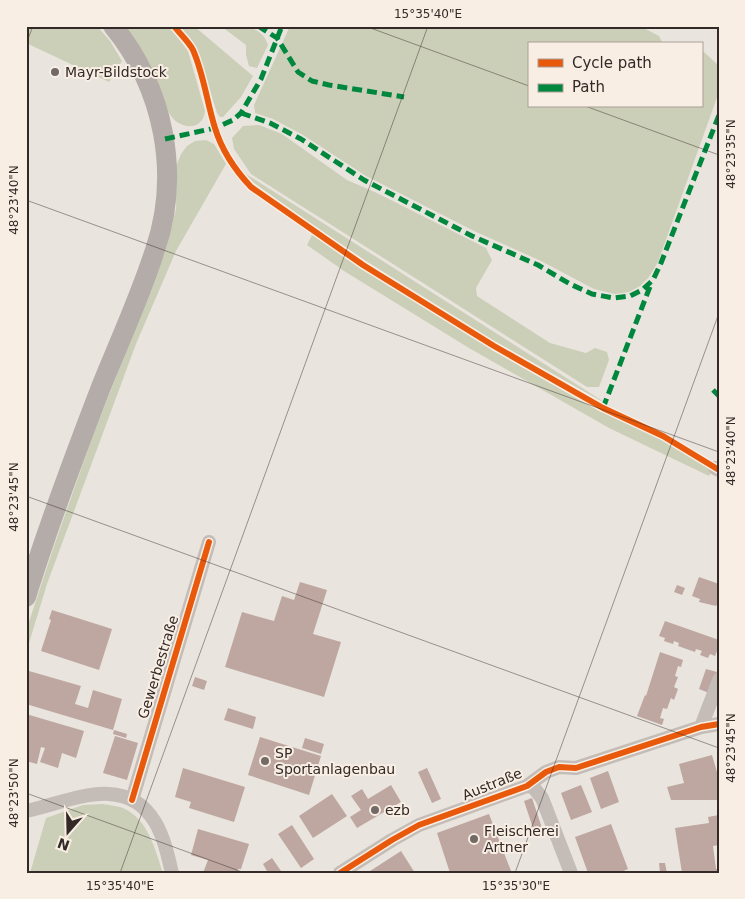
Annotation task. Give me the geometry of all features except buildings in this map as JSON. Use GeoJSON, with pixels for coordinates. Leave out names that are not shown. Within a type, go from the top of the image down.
{"type":"FeatureCollection","features":[{"type":"Feature","properties":{"kind":"main road"},"geometry":{"type":"LineString","coordinates":[[26,597],[83,434],[156,249],[165,208],[168,172],[160,118],[151,90],[138,62],[113,26]]}},
{"type":"Feature","properties":{"kind":"street","name":"Gewerbestraße"},"geometry":{"type":"LineString","coordinates":[[132,800],[209,542]]}},
{"type":"Feature","properties":{"kind":"street"},"geometry":{"type":"LineString","coordinates":[[701,727],[719,680]]}},
{"type":"Feature","properties":{"kind":"street","name":"Austraße"},"geometry":{"type":"LineString","coordinates":[[340,873],[419,825],[527,786],[546,772],[560,767],[576,768],[701,727],[719,724]]}},
{"type":"Feature","properties":{"kind":"street"},"geometry":{"type":"LineString","coordinates":[[527,786],[533,787],[542,798],[571,873]]}},
{"type":"Feature","properties":{"kind":"street"},"geometry":{"type":"LineString","coordinates":[[26,811],[74,798],[106,792],[132,800],[149,813],[156,822],[172,873]]}},
{"type":"Feature","properties":{"kind":"green space"},"geometry":{"type":"Polygon","coordinates":[[[26,26],[97,26],[110,41],[122,61],[109,82],[26,43],[26,26]]]}},
{"type":"Feature","properties":{"kind":"green space"},"geometry":{"type":"Polygon","coordinates":[[[126,26],[169,26],[188,51],[205,111],[203,118],[196,125],[186,126],[180,124],[171,116],[153,71],[126,26]]]}},
{"type":"Feature","properties":{"kind":"green space"},"geometry":{"type":"Polygon","coordinates":[[[179,26],[194,26],[253,76],[241,97],[223,117],[220,117],[217,113],[196,47],[179,26]]]}},
{"type":"Feature","properties":{"kind":"green space"},"geometry":{"type":"Polygon","coordinates":[[[218,26],[248,27],[254,29],[265,38],[268,45],[257,68],[249,66],[246,45],[218,26]]]}},
{"type":"Feature","properties":{"kind":"green space"},"geometry":{"type":"Polygon","coordinates":[[[290,26],[640,26],[659,36],[662,42],[528,42],[528,108],[702,108],[702,52],[719,66],[719,92],[658,262],[649,277],[640,286],[629,292],[615,294],[594,289],[541,261],[474,231],[366,176],[303,135],[273,119],[255,113],[254,105],[290,26]]]}},
{"type":"Feature","properties":{"kind":"green space"},"geometry":{"type":"Polygon","coordinates":[[[259,125],[282,134],[347,180],[377,193],[486,248],[492,260],[476,288],[477,296],[550,343],[586,353],[595,348],[607,352],[609,360],[599,387],[587,387],[251,174],[234,149],[232,138],[243,126],[259,125]]]}},
{"type":"Feature","properties":{"kind":"green space"},"geometry":{"type":"Polygon","coordinates":[[[206,140],[214,144],[226,164],[176,251],[136,344],[47,584],[26,653],[26,631],[53,549],[92,438],[165,252],[176,209],[177,164],[187,146],[195,141],[206,140]]]}},
{"type":"Feature","properties":{"kind":"green space"},"geometry":{"type":"Polygon","coordinates":[[[246,174],[612,407],[496,342],[366,261],[254,183],[246,174]]]}},
{"type":"Feature","properties":{"kind":"green space"},"geometry":{"type":"Polygon","coordinates":[[[312,235],[492,350],[579,399],[662,439],[712,470],[709,476],[609,428],[469,348],[344,271],[307,245],[312,235]]]}},
{"type":"Feature","properties":{"kind":"green space"},"geometry":{"type":"Polygon","coordinates":[[[103,804],[123,808],[139,819],[145,827],[157,854],[163,873],[30,873],[46,818],[83,805],[103,804]]]}},
{"type":"Feature","properties":{"kind":"marked path"},"geometry":{"type":"LineString","coordinates":[[258,26],[277,38],[298,72],[312,81],[404,97]]}},
{"type":"Feature","properties":{"kind":"marked path"},"geometry":{"type":"LineString","coordinates":[[165,139],[215,128],[233,120],[241,113],[261,79],[282,26]]}},
{"type":"Feature","properties":{"kind":"marked path"},"geometry":{"type":"LineString","coordinates":[[241,113],[270,123],[301,139],[364,180],[472,236],[538,265],[570,284],[592,294],[614,298],[630,296],[642,290],[653,280],[719,115]]}},
{"type":"Feature","properties":{"kind":"marked path"},"geometry":{"type":"LineString","coordinates":[[603,408],[651,284]]}},
{"type":"Feature","properties":{"kind":"marked path"},"geometry":{"type":"LineString","coordinates":[[713,390],[719,396]]}},
{"type":"Feature","properties":{"kind":"cycle path"},"geometry":{"type":"LineString","coordinates":[[174,26],[193,50],[221,145],[234,167],[251,187],[363,265],[494,346],[603,408],[663,436],[719,470]]}},
{"type":"Feature","properties":{"kind":"cycle path"},"geometry":{"type":"LineString","coordinates":[[132,800],[209,542]]}},
{"type":"Feature","properties":{"kind":"cycle path"},"geometry":{"type":"LineString","coordinates":[[340,873],[419,825],[527,786],[546,772],[559,767],[576,768],[701,727],[719,724]]}},
{"type":"Feature","properties":{"kind":"place","name":"Mayr-Bildstock"},"geometry":{"type":"Point","coordinates":[55,72]}},
{"type":"Feature","properties":{"kind":"place","name":"SP Sportanlagenbau"},"geometry":{"type":"Point","coordinates":[265,761]}},
{"type":"Feature","properties":{"kind":"place","name":"ezb"},"geometry":{"type":"Point","coordinates":[375,810]}},
{"type":"Feature","properties":{"kind":"place","name":"Fleischerei Artner"},"geometry":{"type":"Point","coordinates":[474,839]}}]}
